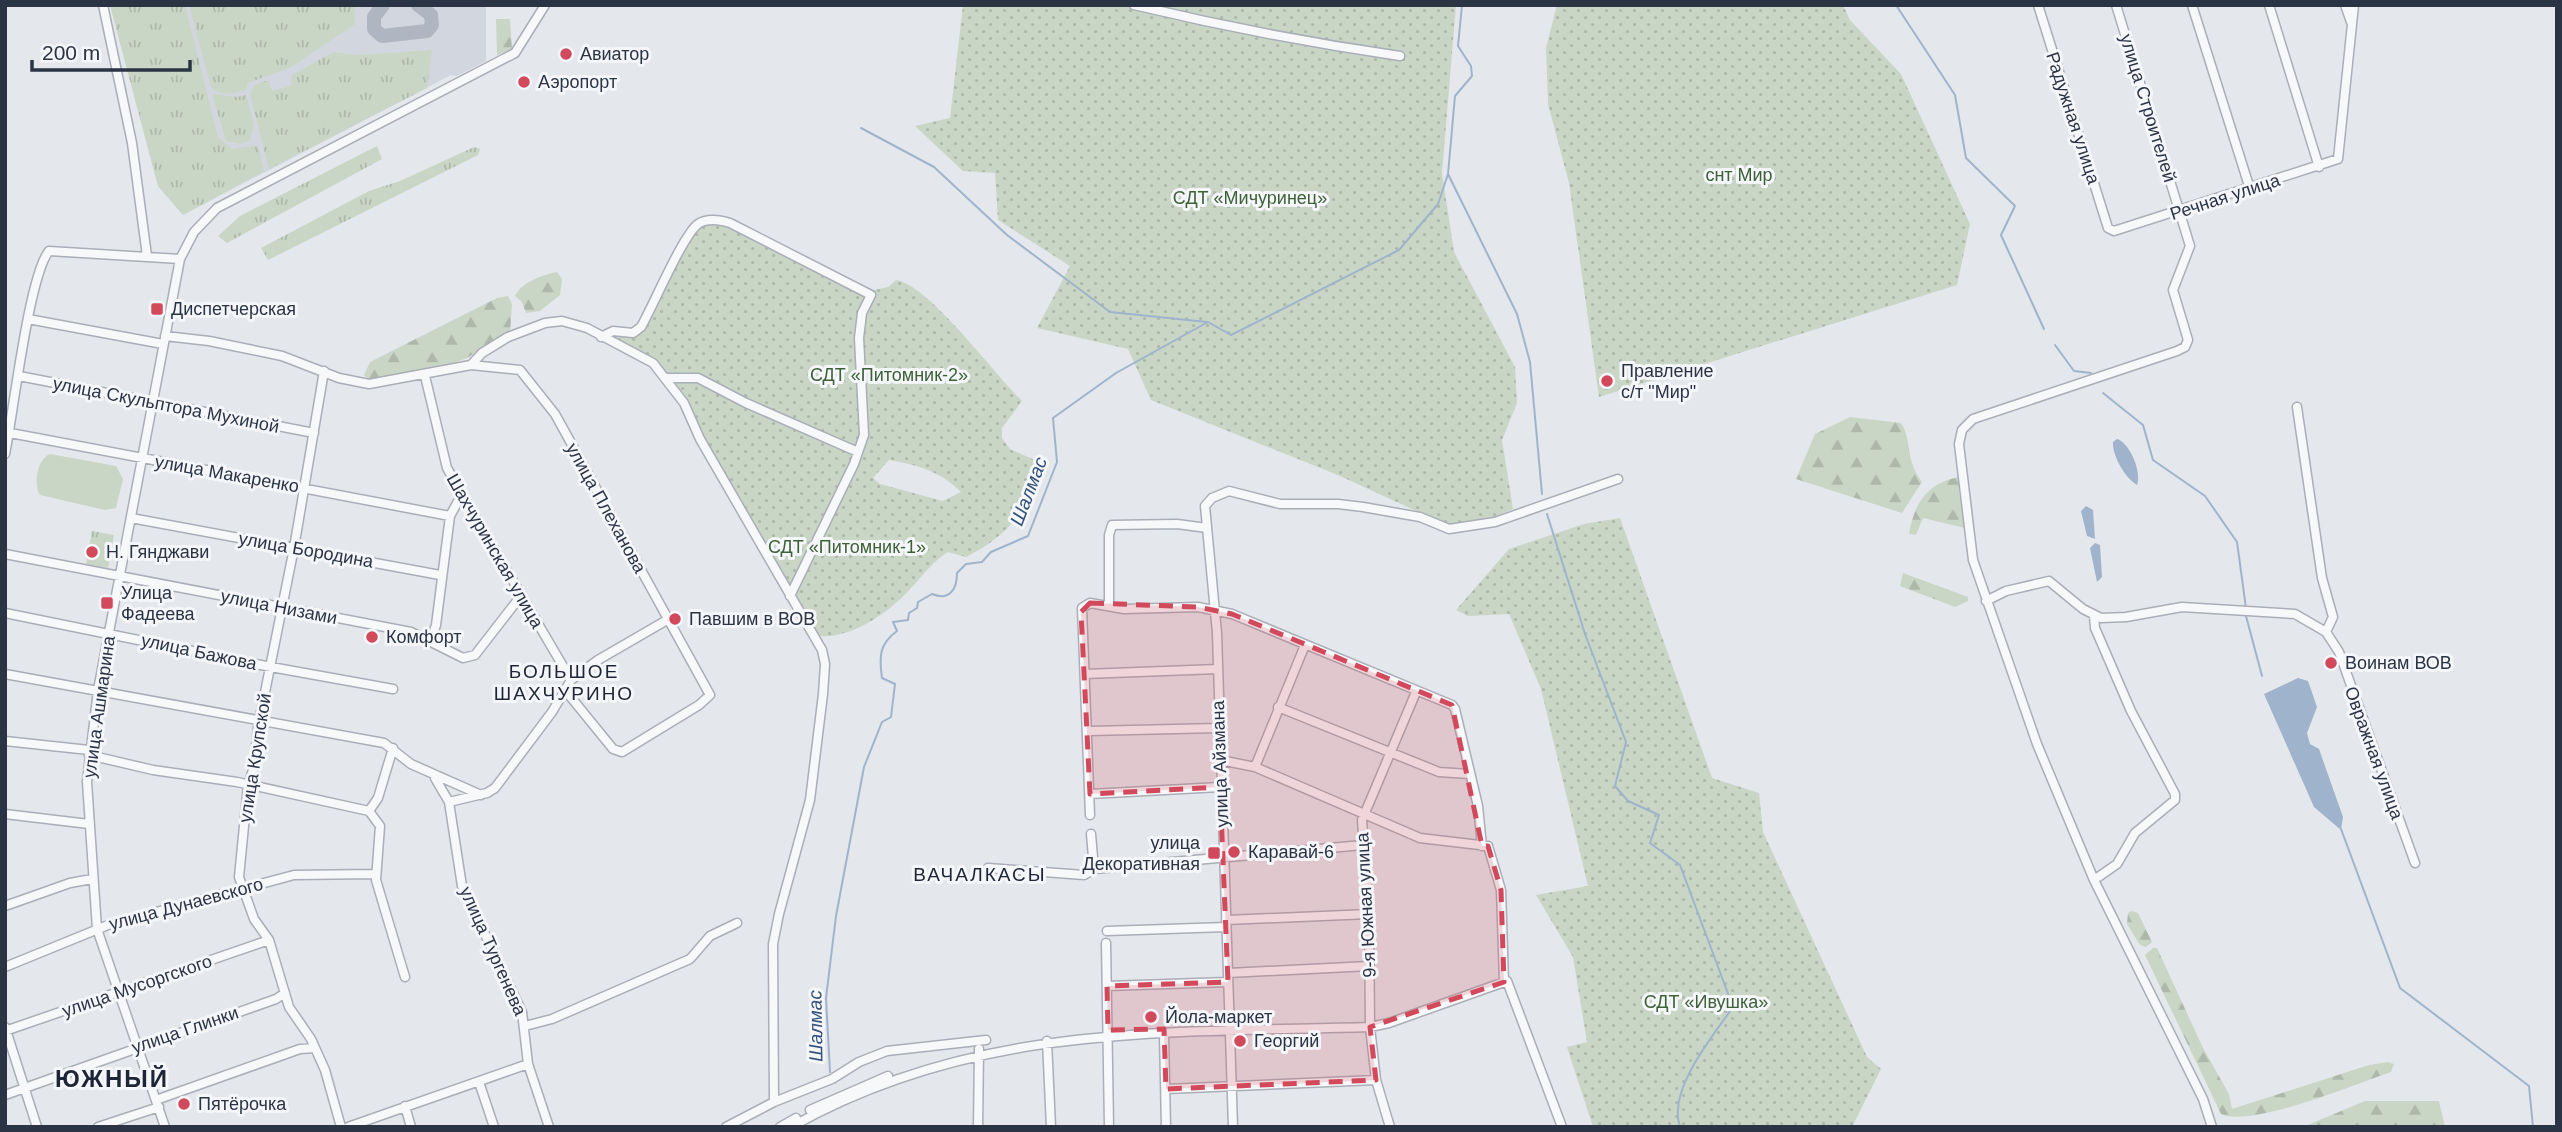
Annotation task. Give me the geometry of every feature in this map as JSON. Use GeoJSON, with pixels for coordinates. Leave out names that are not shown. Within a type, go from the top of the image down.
{"type":"FeatureCollection","features":[{"type":"Feature","properties":{"kind":"street"},"geometry":{"type":"LineString","coordinates":[[103,5],[132,143],[146,256]]}},
{"type":"Feature","properties":{"kind":"street","name":"улица Ашмарина"},"geometry":{"type":"LineString","coordinates":[[165,1127],[97,929],[89,824],[89,752],[180,259],[194,232],[217,208],[516,53],[545,5]]}},
{"type":"Feature","properties":{"kind":"street"},"geometry":{"type":"LineString","coordinates":[[1134,5],[1245,27],[1276,37],[1400,56]]}},
{"type":"Feature","properties":{"kind":"street","name":"Радужная улица"},"geometry":{"type":"LineString","coordinates":[[2038,5],[2110,230]]}},
{"type":"Feature","properties":{"kind":"street","name":"улица Строителей"},"geometry":{"type":"LineString","coordinates":[[1986,601],[1968,532],[1959,444],[1962,430],[1973,419],[2185,347],[2188,340],[2173,290],[2190,246],[2116,5]]}},
{"type":"Feature","properties":{"kind":"street"},"geometry":{"type":"LineString","coordinates":[[2192,5],[2250,189]]}},
{"type":"Feature","properties":{"kind":"street"},"geometry":{"type":"LineString","coordinates":[[2269,5],[2319,167]]}},
{"type":"Feature","properties":{"kind":"street"},"geometry":{"type":"LineString","coordinates":[[2345,5],[2352,26]]}},
{"type":"Feature","properties":{"kind":"street"},"geometry":{"type":"LineString","coordinates":[[2352,26],[2354,5]]}},
{"type":"Feature","properties":{"kind":"street","name":"Речная улица"},"geometry":{"type":"LineString","coordinates":[[2110,230],[2180,211],[2338,159],[2352,26]]}},
{"type":"Feature","properties":{"kind":"street"},"geometry":{"type":"LineString","coordinates":[[601,337],[613,331],[633,333],[641,327],[686,240],[699,223],[720,220],[730,223],[871,295],[860,320],[860,373],[865,423],[858,452],[790,596]]}},
{"type":"Feature","properties":{"kind":"street"},"geometry":{"type":"LineString","coordinates":[[5,454],[28,319],[40,268],[49,251],[180,259]]}},
{"type":"Feature","properties":{"kind":"street"},"geometry":{"type":"LineString","coordinates":[[28,319],[270,353],[339,378],[369,384],[425,376],[471,365],[482,353],[508,337],[545,323],[570,322],[653,363],[684,403],[700,439],[821,650],[825,664],[810,800],[773,944],[774,1102]]}},
{"type":"Feature","properties":{"kind":"street","name":"улица Плеханова"},"geometry":{"type":"LineString","coordinates":[[471,365],[520,370],[555,414],[710,695],[622,752],[614,749],[565,690]]}},
{"type":"Feature","properties":{"kind":"street","name":"улица Крупской"},"geometry":{"type":"LineString","coordinates":[[324,371],[295,548],[260,721],[254,766],[248,785],[239,877],[254,919],[269,940],[294,1016],[315,1048],[325,1070],[341,1127]]}},
{"type":"Feature","properties":{"kind":"street","name":"улица Скульптора Мухиной"},"geometry":{"type":"LineString","coordinates":[[19,376],[314,433]]}},
{"type":"Feature","properties":{"kind":"street","name":"Шахчуринская улица"},"geometry":{"type":"LineString","coordinates":[[425,376],[443,458],[520,597],[571,680]]}},
{"type":"Feature","properties":{"kind":"street"},"geometry":{"type":"LineString","coordinates":[[667,378],[698,378],[746,403],[858,452]]}},
{"type":"Feature","properties":{"kind":"street"},"geometry":{"type":"LineString","coordinates":[[2212,1127],[2203,1099],[2094,880],[2059,802],[1986,601],[2006,591],[2049,580],[2094,616],[2126,617],[2182,607],[2295,614],[2326,632],[2333,617],[2322,578],[2297,407]]}},
{"type":"Feature","properties":{"kind":"street","name":"улица Макаренко"},"geometry":{"type":"LineString","coordinates":[[7,433],[450,516]]}},
{"type":"Feature","properties":{"kind":"street"},"geometry":{"type":"LineString","coordinates":[[1109,605],[1109,535],[1112,525],[1177,524],[1207,528],[1205,506],[1222,492],[1229,491],[1280,505],[1363,507],[1420,517],[1449,529],[1495,522],[1618,479]]}},
{"type":"Feature","properties":{"kind":"street"},"geometry":{"type":"LineString","coordinates":[[431,640],[441,595],[440,575],[450,516],[462,494]]}},
{"type":"Feature","properties":{"kind":"street","name":"улица Бородина"},"geometry":{"type":"LineString","coordinates":[[131,518],[440,575]]}},
{"type":"Feature","properties":{"kind":"street","name":"улица Айзмана"},"geometry":{"type":"LineString","coordinates":[[1207,528],[1216,612],[1233,1127]]}},
{"type":"Feature","properties":{"kind":"street","name":"улица Низами"},"geometry":{"type":"LineString","coordinates":[[5,554],[411,632],[431,640],[450,653],[469,658],[482,647],[520,597]]}},
{"type":"Feature","properties":{"kind":"street"},"geometry":{"type":"LineString","coordinates":[[1090,815],[1082,620],[1085,604],[1124,609],[1198,607],[1232,614],[1398,681],[1455,709],[1485,846],[1501,890],[1506,981],[1562,1127]]}},
{"type":"Feature","properties":{"kind":"street","name":"улица Бажова"},"geometry":{"type":"LineString","coordinates":[[5,613],[393,689]]}},
{"type":"Feature","properties":{"kind":"street"},"geometry":{"type":"LineString","coordinates":[[2094,616],[2095,628],[2131,711],[2175,794],[2175,800],[2135,833],[2117,864],[2094,880]]}},
{"type":"Feature","properties":{"kind":"street"},"geometry":{"type":"LineString","coordinates":[[449,802],[481,795],[501,781],[571,680],[598,660],[667,620]]}},
{"type":"Feature","properties":{"kind":"street","name":"Овражная улица"},"geometry":{"type":"LineString","coordinates":[[2326,632],[2339,652],[2415,863]]}},
{"type":"Feature","properties":{"kind":"street"},"geometry":{"type":"LineString","coordinates":[[1255,767],[1305,645]]}},
{"type":"Feature","properties":{"kind":"street"},"geometry":{"type":"LineString","coordinates":[[1086,674],[1218,669]]}},
{"type":"Feature","properties":{"kind":"street"},"geometry":{"type":"LineString","coordinates":[[5,674],[384,743],[411,764],[481,795]]}},
{"type":"Feature","properties":{"kind":"street","name":"9-я Южная улица"},"geometry":{"type":"LineString","coordinates":[[1390,1127],[1376,1080],[1370,1027],[1369,914],[1363,845],[1364,814],[1416,692]]}},
{"type":"Feature","properties":{"kind":"street"},"geometry":{"type":"LineString","coordinates":[[1278,707],[1439,772],[1469,774]]}},
{"type":"Feature","properties":{"kind":"street"},"geometry":{"type":"LineString","coordinates":[[1088,731],[1219,728]]}},
{"type":"Feature","properties":{"kind":"street"},"geometry":{"type":"LineString","coordinates":[[5,741],[89,752],[153,770],[248,785],[369,811],[380,826],[374,874],[405,977]]}},
{"type":"Feature","properties":{"kind":"street"},"geometry":{"type":"LineString","coordinates":[[369,811],[379,798],[393,748]]}},
{"type":"Feature","properties":{"kind":"street"},"geometry":{"type":"LineString","coordinates":[[1220,760],[1255,767],[1428,840],[1485,846]]}},
{"type":"Feature","properties":{"kind":"street","name":"улица Тургенева"},"geometry":{"type":"LineString","coordinates":[[434,776],[449,802],[463,886],[515,995],[525,1026],[528,1064],[549,1127]]}},
{"type":"Feature","properties":{"kind":"street"},"geometry":{"type":"LineString","coordinates":[[1090,794],[1220,788]]}},
{"type":"Feature","properties":{"kind":"street"},"geometry":{"type":"LineString","coordinates":[[5,814],[89,824]]}},
{"type":"Feature","properties":{"kind":"street"},"geometry":{"type":"LineString","coordinates":[[1091,834],[1094,869]]}},
{"type":"Feature","properties":{"kind":"street"},"geometry":{"type":"LineString","coordinates":[[988,868],[1078,875],[1094,869],[1363,845]]}},
{"type":"Feature","properties":{"kind":"street","name":"улица Дунаевского"},"geometry":{"type":"LineString","coordinates":[[5,967],[97,929],[242,888],[294,875],[374,874]]}},
{"type":"Feature","properties":{"kind":"street"},"geometry":{"type":"LineString","coordinates":[[5,906],[70,883],[92,879]]}},
{"type":"Feature","properties":{"kind":"street"},"geometry":{"type":"LineString","coordinates":[[1107,931],[1369,914]]}},
{"type":"Feature","properties":{"kind":"street"},"geometry":{"type":"LineString","coordinates":[[525,1026],[552,1019],[683,962],[718,930],[737,923]]}},
{"type":"Feature","properties":{"kind":"street","name":"улица Мусоргского"},"geometry":{"type":"LineString","coordinates":[[6,1029],[119,994],[269,940]]}},
{"type":"Feature","properties":{"kind":"street"},"geometry":{"type":"LineString","coordinates":[[1106,943],[1109,1127]]}},
{"type":"Feature","properties":{"kind":"street"},"geometry":{"type":"LineString","coordinates":[[1107,986],[1369,966]]}},
{"type":"Feature","properties":{"kind":"street"},"geometry":{"type":"LineString","coordinates":[[780,1127],[823,1104],[892,1074],[984,1048],[1047,1036],[1370,1027],[1389,1023],[1506,981]]}},
{"type":"Feature","properties":{"kind":"street","name":"улица Глинки"},"geometry":{"type":"LineString","coordinates":[[5,1095],[276,999],[285,993]]}},
{"type":"Feature","properties":{"kind":"street"},"geometry":{"type":"LineString","coordinates":[[6,1029],[37,1127]]}},
{"type":"Feature","properties":{"kind":"street"},"geometry":{"type":"LineString","coordinates":[[726,1127],[774,1102],[832,1079],[851,1065],[887,1051],[984,1048],[1107,1033],[1164,1034],[1231,1030]]}},
{"type":"Feature","properties":{"kind":"street"},"geometry":{"type":"LineString","coordinates":[[1164,1034],[1166,1127]]}},
{"type":"Feature","properties":{"kind":"street"},"geometry":{"type":"LineString","coordinates":[[1047,1041],[1051,1127]]}},
{"type":"Feature","properties":{"kind":"street"},"geometry":{"type":"LineString","coordinates":[[98,1127],[300,1049],[315,1048]]}},
{"type":"Feature","properties":{"kind":"street"},"geometry":{"type":"LineString","coordinates":[[791,1127],[895,1079],[984,1048]]}},
{"type":"Feature","properties":{"kind":"street"},"geometry":{"type":"LineString","coordinates":[[978,1127],[984,1048]]}},
{"type":"Feature","properties":{"kind":"street"},"geometry":{"type":"LineString","coordinates":[[348,1127],[528,1064]]}},
{"type":"Feature","properties":{"kind":"street"},"geometry":{"type":"LineString","coordinates":[[1166,1089],[1376,1080]]}},
{"type":"Feature","properties":{"kind":"street"},"geometry":{"type":"LineString","coordinates":[[478,1082],[494,1127]]}},
{"type":"Feature","properties":{"kind":"street"},"geometry":{"type":"LineString","coordinates":[[405,1106],[411,1127]]}},
{"type":"Feature","properties":{"kind":"highlighted area"},"geometry":{"type":"Polygon","coordinates":[[[1090,603],[1198,607],[1232,614],[1452,705],[1482,846],[1488,846],[1501,890],[1504,982],[1370,1027],[1376,1080],[1166,1089],[1164,1029],[1108,1030],[1107,986],[1228,982],[1220,787],[1090,794],[1081,612],[1090,603]]]}},
{"type":"Feature","properties":{"kind":"shaded area"},"geometry":{"type":"Polygon","coordinates":[[[110,5],[486,5],[486,61],[457,76],[451,75],[183,215],[158,186],[110,5]]]}},
{"type":"Feature","properties":{"kind":"green space"},"geometry":{"type":"Polygon","coordinates":[[[110,5],[185,5],[218,137],[232,149],[258,145],[264,171],[183,215],[158,186],[110,5]]]}},
{"type":"Feature","properties":{"kind":"green space"},"geometry":{"type":"Polygon","coordinates":[[[189,5],[354,5],[355,24],[291,67],[248,83],[245,90],[227,94],[211,87],[189,5]]]}},
{"type":"Feature","properties":{"kind":"green space","name":"СДТ «Мичуринец»"},"geometry":{"type":"Polygon","coordinates":[[[963,5],[1456,5],[1442,173],[1454,252],[1515,367],[1517,403],[1502,440],[1513,509],[1493,517],[1447,525],[1340,476],[1151,400],[1128,349],[1037,328],[1070,266],[998,220],[995,173],[963,171],[915,126],[950,118],[963,5]]]}},
{"type":"Feature","properties":{"kind":"green space","name":"снт Мир"},"geometry":{"type":"Polygon","coordinates":[[[1557,5],[1843,5],[1850,20],[1901,74],[1970,224],[1957,285],[1599,397],[1569,183],[1548,104],[1546,48],[1557,5]]]}},
{"type":"Feature","properties":{"kind":"green space"},"geometry":{"type":"Polygon","coordinates":[[[496,19],[510,19],[512,50],[497,55],[496,19]]]}},
{"type":"Feature","properties":{"kind":"green space"},"geometry":{"type":"Polygon","coordinates":[[[432,50],[427,88],[269,169],[250,94],[255,85],[268,80],[272,91],[291,86],[292,75],[333,52],[358,55],[432,50]]]}},
{"type":"Feature","properties":{"kind":"green space"},"geometry":{"type":"Polygon","coordinates":[[[212,94],[237,97],[246,95],[254,125],[250,140],[241,144],[226,141],[212,94]]]}},
{"type":"Feature","properties":{"kind":"green space"},"geometry":{"type":"Polygon","coordinates":[[[377,146],[382,159],[227,243],[218,236],[240,216],[377,146]]]}},
{"type":"Feature","properties":{"kind":"green space"},"geometry":{"type":"Polygon","coordinates":[[[474,147],[480,149],[478,155],[268,260],[261,248],[369,191],[400,181],[474,147]]]}},
{"type":"Feature","properties":{"kind":"green space","name":"СДТ «Питомник-2»"},"geometry":{"type":"Polygon","coordinates":[[[720,221],[873,294],[874,290],[888,287],[896,280],[910,285],[943,313],[1022,401],[1002,428],[1002,438],[1010,449],[1044,464],[1032,494],[1015,519],[994,540],[966,557],[948,552],[883,614],[845,633],[819,636],[668,378],[708,382],[668,376],[605,337],[609,333],[633,334],[699,225],[720,221]],[[889,460],[873,478],[880,484],[943,501],[961,492],[937,474],[889,460]]]}},
{"type":"Feature","properties":{"kind":"green space"},"geometry":{"type":"Polygon","coordinates":[[[557,272],[562,279],[560,295],[540,311],[526,313],[522,302],[515,296],[518,291],[533,280],[557,272]]]}},
{"type":"Feature","properties":{"kind":"green space"},"geometry":{"type":"Polygon","coordinates":[[[508,296],[512,304],[510,332],[467,358],[438,369],[369,380],[364,375],[370,362],[497,298],[508,296]]]}},
{"type":"Feature","properties":{"kind":"green space"},"geometry":{"type":"Polygon","coordinates":[[[1850,417],[1901,423],[1905,430],[1913,465],[1922,482],[1902,513],[1796,479],[1815,434],[1850,417]]]}},
{"type":"Feature","properties":{"kind":"green space"},"geometry":{"type":"Polygon","coordinates":[[[50,454],[116,466],[123,479],[116,508],[105,510],[40,495],[37,484],[39,466],[50,454]]]}},
{"type":"Feature","properties":{"kind":"green space"},"geometry":{"type":"Polygon","coordinates":[[[1960,477],[1959,492],[1965,528],[1923,518],[1916,535],[1909,534],[1911,523],[1924,496],[1939,484],[1960,477]]]}},
{"type":"Feature","properties":{"kind":"green space","name":"СДТ «Ивушка»"},"geometry":{"type":"Polygon","coordinates":[[[1620,518],[1712,778],[1759,793],[1763,832],[1867,1057],[1881,1069],[1852,1127],[1593,1127],[1567,1047],[1587,1042],[1573,957],[1536,895],[1588,886],[1541,689],[1509,614],[1468,616],[1456,610],[1509,549],[1584,524],[1620,518]]]}},
{"type":"Feature","properties":{"kind":"green space"},"geometry":{"type":"Polygon","coordinates":[[[92,531],[114,535],[108,568],[86,564],[92,531]]]}},
{"type":"Feature","properties":{"kind":"green space"},"geometry":{"type":"Polygon","coordinates":[[[1903,573],[1968,597],[1968,601],[1955,607],[1900,586],[1903,573]]]}},
{"type":"Feature","properties":{"kind":"green space"},"geometry":{"type":"Polygon","coordinates":[[[2128,913],[2138,913],[2152,942],[2146,947],[2140,945],[2127,924],[2128,913]]]}},
{"type":"Feature","properties":{"kind":"green space"},"geometry":{"type":"Polygon","coordinates":[[[2157,948],[2203,1048],[2229,1094],[2232,1109],[2369,1065],[2388,1062],[2394,1064],[2391,1072],[2279,1110],[2236,1117],[2221,1114],[2145,955],[2157,948]]]}},
{"type":"Feature","properties":{"kind":"green space"},"geometry":{"type":"Polygon","coordinates":[[[2365,1101],[2439,1101],[2445,1127],[2303,1127],[2365,1101]]]}},
{"type":"Feature","properties":{"kind":"water"},"geometry":{"type":"Polygon","coordinates":[[[2117,439],[2126,446],[2134,459],[2138,473],[2137,485],[2124,472],[2117,459],[2113,442],[2117,439]]]}},
{"type":"Feature","properties":{"kind":"water"},"geometry":{"type":"Polygon","coordinates":[[[2086,506],[2093,510],[2095,539],[2087,536],[2081,511],[2086,506]]]}},
{"type":"Feature","properties":{"kind":"water"},"geometry":{"type":"Polygon","coordinates":[[[2095,543],[2100,545],[2102,577],[2097,582],[2090,548],[2095,543]]]}},
{"type":"Feature","properties":{"kind":"water"},"geometry":{"type":"Polygon","coordinates":[[[2298,678],[2308,681],[2317,707],[2307,733],[2310,744],[2319,749],[2343,817],[2341,830],[2314,807],[2264,694],[2298,678]]]}},
{"type":"Feature","properties":{"kind":"waterway"},"geometry":{"type":"LineString","coordinates":[[1462,5],[1458,46],[1471,66],[1472,76],[1455,96],[1448,174],[1517,314],[1530,362],[1542,494]]}},
{"type":"Feature","properties":{"kind":"waterway"},"geometry":{"type":"LineString","coordinates":[[1896,5],[1955,95],[1966,158],[2015,206],[2001,235],[2044,329]]}},
{"type":"Feature","properties":{"kind":"waterway"},"geometry":{"type":"LineString","coordinates":[[861,128],[934,167],[1007,235],[1110,312],[1207,322]]}},
{"type":"Feature","properties":{"kind":"waterway","name":"Шалмас"},"geometry":{"type":"LineString","coordinates":[[830,1072],[826,998],[836,916],[864,767],[882,722],[891,717],[895,684],[882,678],[881,664],[884,646],[897,631],[893,622],[908,620],[909,613],[917,608],[918,602],[932,594],[943,596],[951,593],[957,573],[966,564],[982,562],[991,552],[1028,536],[1057,462],[1053,418],[1116,373],[1208,322],[1231,335],[1399,250],[1438,204],[1448,174]]}},
{"type":"Feature","properties":{"kind":"waterway"},"geometry":{"type":"LineString","coordinates":[[2055,345],[2074,371],[2091,373]]}},
{"type":"Feature","properties":{"kind":"waterway"},"geometry":{"type":"LineString","coordinates":[[2103,393],[2143,425],[2153,460],[2205,496],[2237,542],[2246,608]]}},
{"type":"Feature","properties":{"kind":"waterway"},"geometry":{"type":"LineString","coordinates":[[1547,514],[1585,634],[1626,742],[1615,786],[1628,801],[1659,815],[1650,843],[1680,865],[1733,1007],[1704,1048],[1686,1080],[1678,1112],[1680,1127]]}},
{"type":"Feature","properties":{"kind":"waterway"},"geometry":{"type":"LineString","coordinates":[[2246,616],[2262,676]]}},
{"type":"Feature","properties":{"kind":"waterway"},"geometry":{"type":"LineString","coordinates":[[2341,829],[2400,988],[2529,1086],[2533,1127]]}},
{"type":"Feature","properties":{"kind":"taxiway"},"geometry":{"type":"LineString","coordinates":[[383,5],[374,17],[374,29],[382,36],[427,31],[432,25],[431,15],[418,5]]}},
{"type":"Feature","properties":{"kind":"place","name":"Авиатор"},"geometry":{"type":"Point","coordinates":[566,54]}},
{"type":"Feature","properties":{"kind":"place","name":"Аэропорт"},"geometry":{"type":"Point","coordinates":[524,82]}},
{"type":"Feature","properties":{"kind":"place","name":"Диспетчерская"},"geometry":{"type":"Point","coordinates":[157,309]}},
{"type":"Feature","properties":{"kind":"place","name":"Правление с/т \"Мир\""},"geometry":{"type":"Point","coordinates":[1607,381]}},
{"type":"Feature","properties":{"kind":"place","name":"Н. Гянджави"},"geometry":{"type":"Point","coordinates":[92,552]}},
{"type":"Feature","properties":{"kind":"place","name":"Улица Фадеева"},"geometry":{"type":"Point","coordinates":[107,603]}},
{"type":"Feature","properties":{"kind":"place","name":"Павшим в ВОВ"},"geometry":{"type":"Point","coordinates":[675,619]}},
{"type":"Feature","properties":{"kind":"place","name":"Комфорт"},"geometry":{"type":"Point","coordinates":[372,637]}},
{"type":"Feature","properties":{"kind":"place","name":"Воинам ВОВ"},"geometry":{"type":"Point","coordinates":[2331,663]}},
{"type":"Feature","properties":{"kind":"place","name":"Каравай-6"},"geometry":{"type":"Point","coordinates":[1234,852]}},
{"type":"Feature","properties":{"kind":"place","name":"улица Декоративная"},"geometry":{"type":"Point","coordinates":[1214,853]}},
{"type":"Feature","properties":{"kind":"place","name":"Йола-маркет"},"geometry":{"type":"Point","coordinates":[1151,1017]}},
{"type":"Feature","properties":{"kind":"place","name":"Георгий"},"geometry":{"type":"Point","coordinates":[1240,1041]}},
{"type":"Feature","properties":{"kind":"place","name":"Пятёрочка"},"geometry":{"type":"Point","coordinates":[184,1104]}},
{"type":"Feature","properties":{"kind":"district","name":"БОЛЬШОЕ ШАХЧУРИНО"},"geometry":{"type":"Point","coordinates":[564,682]}},
{"type":"Feature","properties":{"kind":"district","name":"ВАЧАЛКАСЫ"},"geometry":{"type":"Point","coordinates":[980,874]}},
{"type":"Feature","properties":{"kind":"district","name":"ЮЖНЫЙ"},"geometry":{"type":"Point","coordinates":[112,1079]}},
{"type":"Feature","properties":{"kind":"park label","name":"СДТ «Питомник-1»"},"geometry":{"type":"Point","coordinates":[847,547]}}]}
